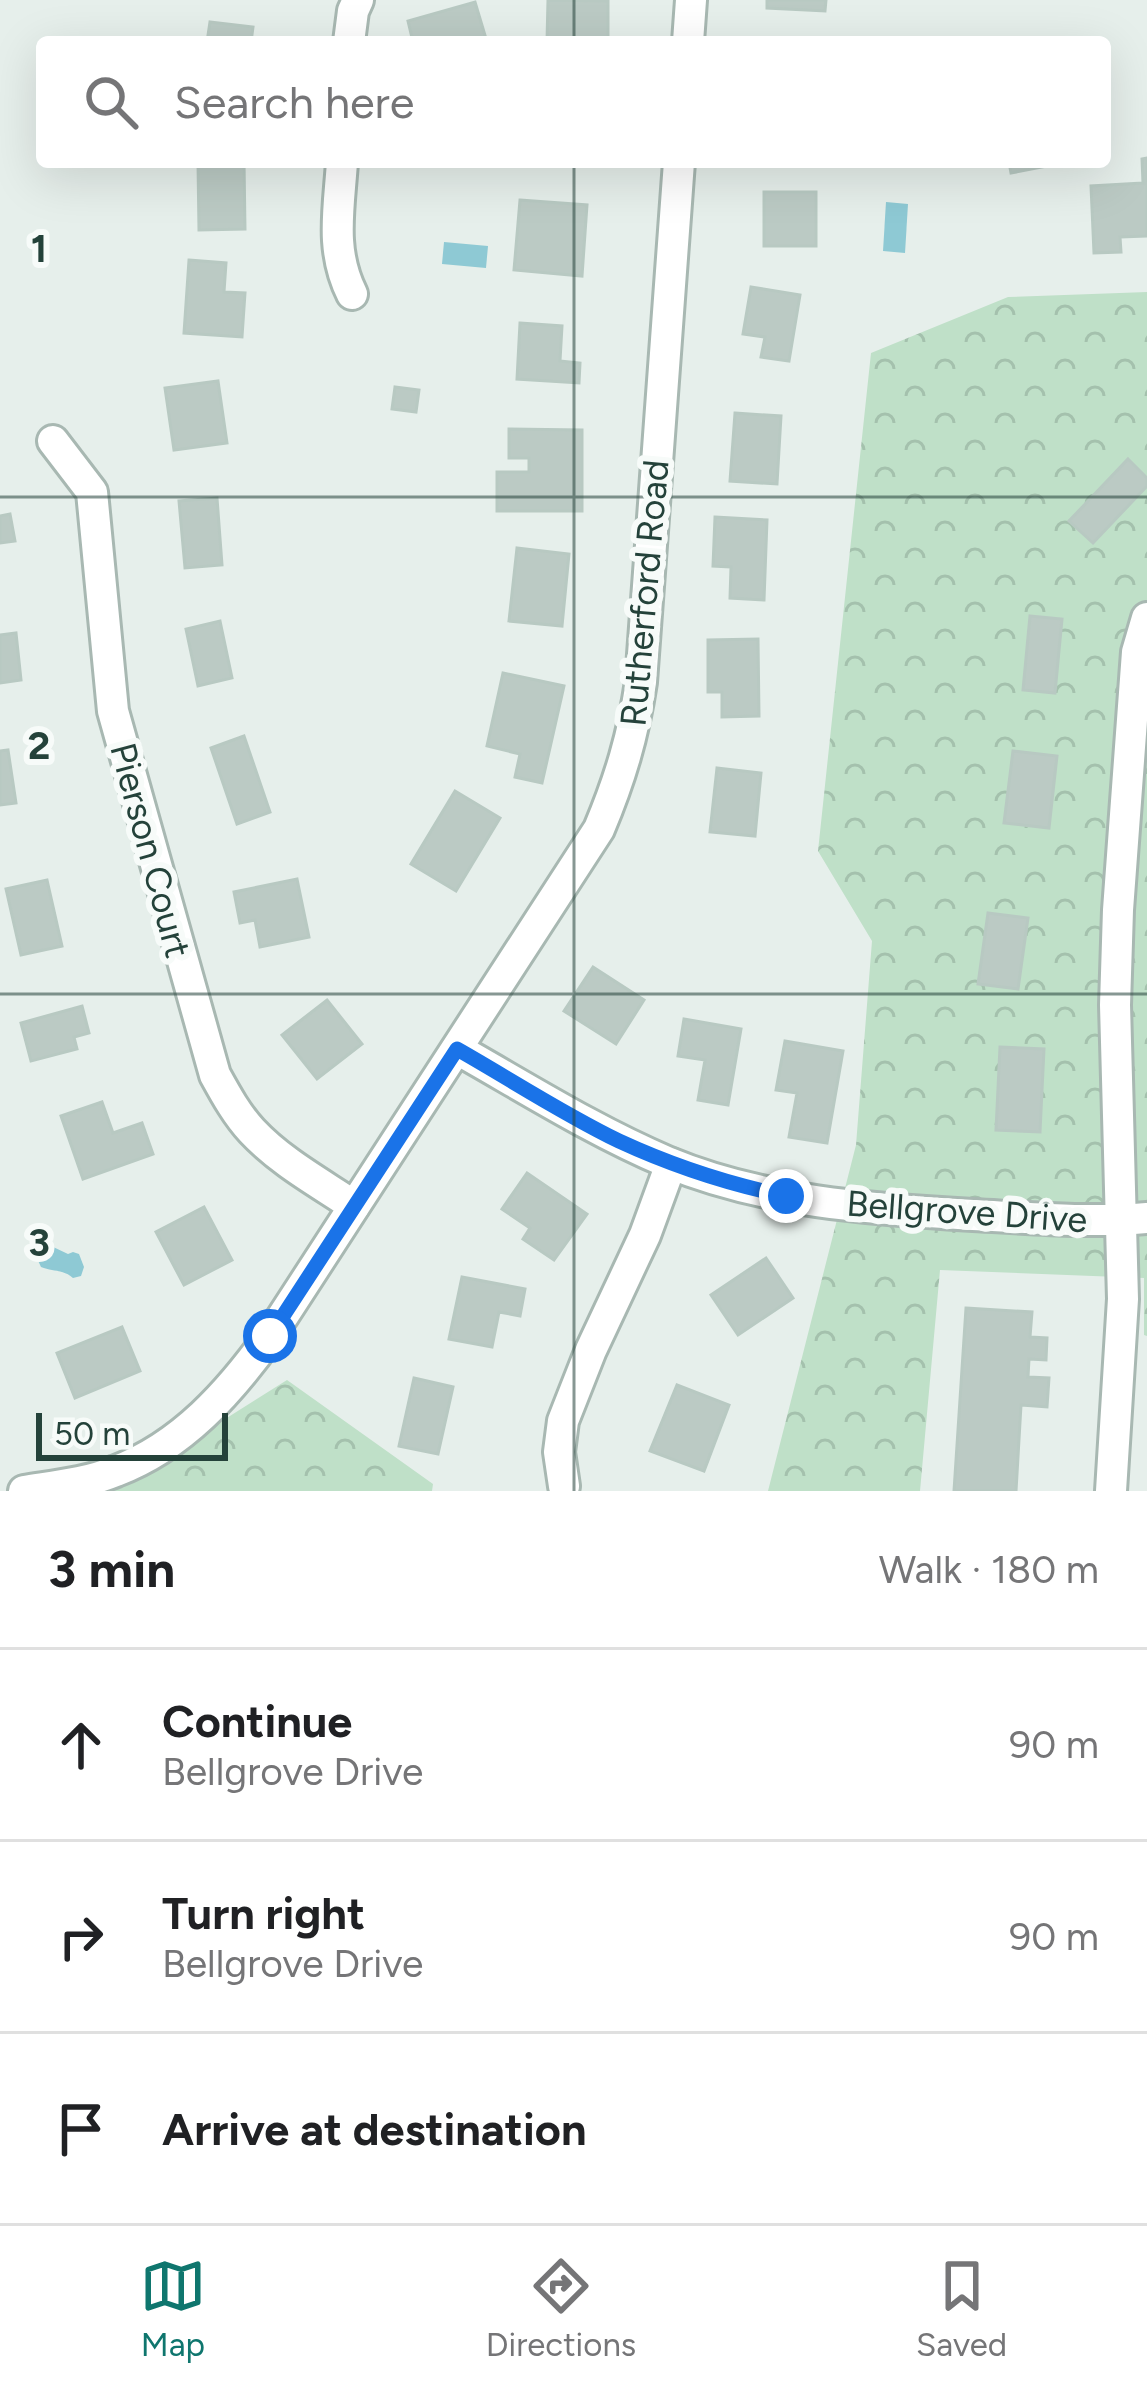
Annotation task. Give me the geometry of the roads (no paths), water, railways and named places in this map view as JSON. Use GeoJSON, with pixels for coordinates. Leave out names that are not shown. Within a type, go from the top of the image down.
{"type":"FeatureCollection","features":[{"type":"Feature","properties":{"kind":"street"},"geometry":{"type":"LineString","coordinates":[[350,36],[358,0]]}},
{"type":"Feature","properties":{"kind":"street"},"geometry":{"type":"LineString","coordinates":[[688,36],[691,0]]}},
{"type":"Feature","properties":{"kind":"street"},"geometry":{"type":"LineString","coordinates":[[342,168],[337,250],[352,294]]}},
{"type":"Feature","properties":{"kind":"street","name":"Rutherford Road"},"geometry":{"type":"LineString","coordinates":[[457,1049],[599,829],[621,778],[635,724],[679,168]]}},
{"type":"Feature","properties":{"kind":"street","name":"Pierson Court"},"geometry":{"type":"LineString","coordinates":[[53,441],[92,492],[112,711],[214,1075],[232,1106],[276,1154],[354,1206]]}},
{"type":"Feature","properties":{"kind":"street"},"geometry":{"type":"LineString","coordinates":[[1112,1491],[1123,1299],[1133,1219],[1114,1005],[1137,652],[1147,618]]}},
{"type":"Feature","properties":{"kind":"street"},"geometry":{"type":"LineString","coordinates":[[24,1491],[114,1472],[142,1459],[217,1404],[270,1336],[457,1049]]}},
{"type":"Feature","properties":{"kind":"street","name":"Bellgrove Drive"},"geometry":{"type":"LineString","coordinates":[[457,1049],[616,1139],[735,1185],[904,1210],[1133,1219]]}},
{"type":"Feature","properties":{"kind":"street"},"geometry":{"type":"LineString","coordinates":[[564,1486],[559,1452],[563,1421],[671,1164]]}},
{"type":"Feature","properties":{"kind":"water"},"geometry":{"type":"Polygon","coordinates":[[[886,202],[908,204],[905,253],[883,251],[886,202]]]}},
{"type":"Feature","properties":{"kind":"water"},"geometry":{"type":"Polygon","coordinates":[[[444,242],[488,246],[486,268],[442,264],[444,242]]]}},
{"type":"Feature","properties":{"kind":"water"},"geometry":{"type":"Polygon","coordinates":[[[49,1245],[79,1254],[84,1267],[81,1276],[73,1278],[41,1267],[35,1254],[38,1247],[49,1245]]]}}]}
